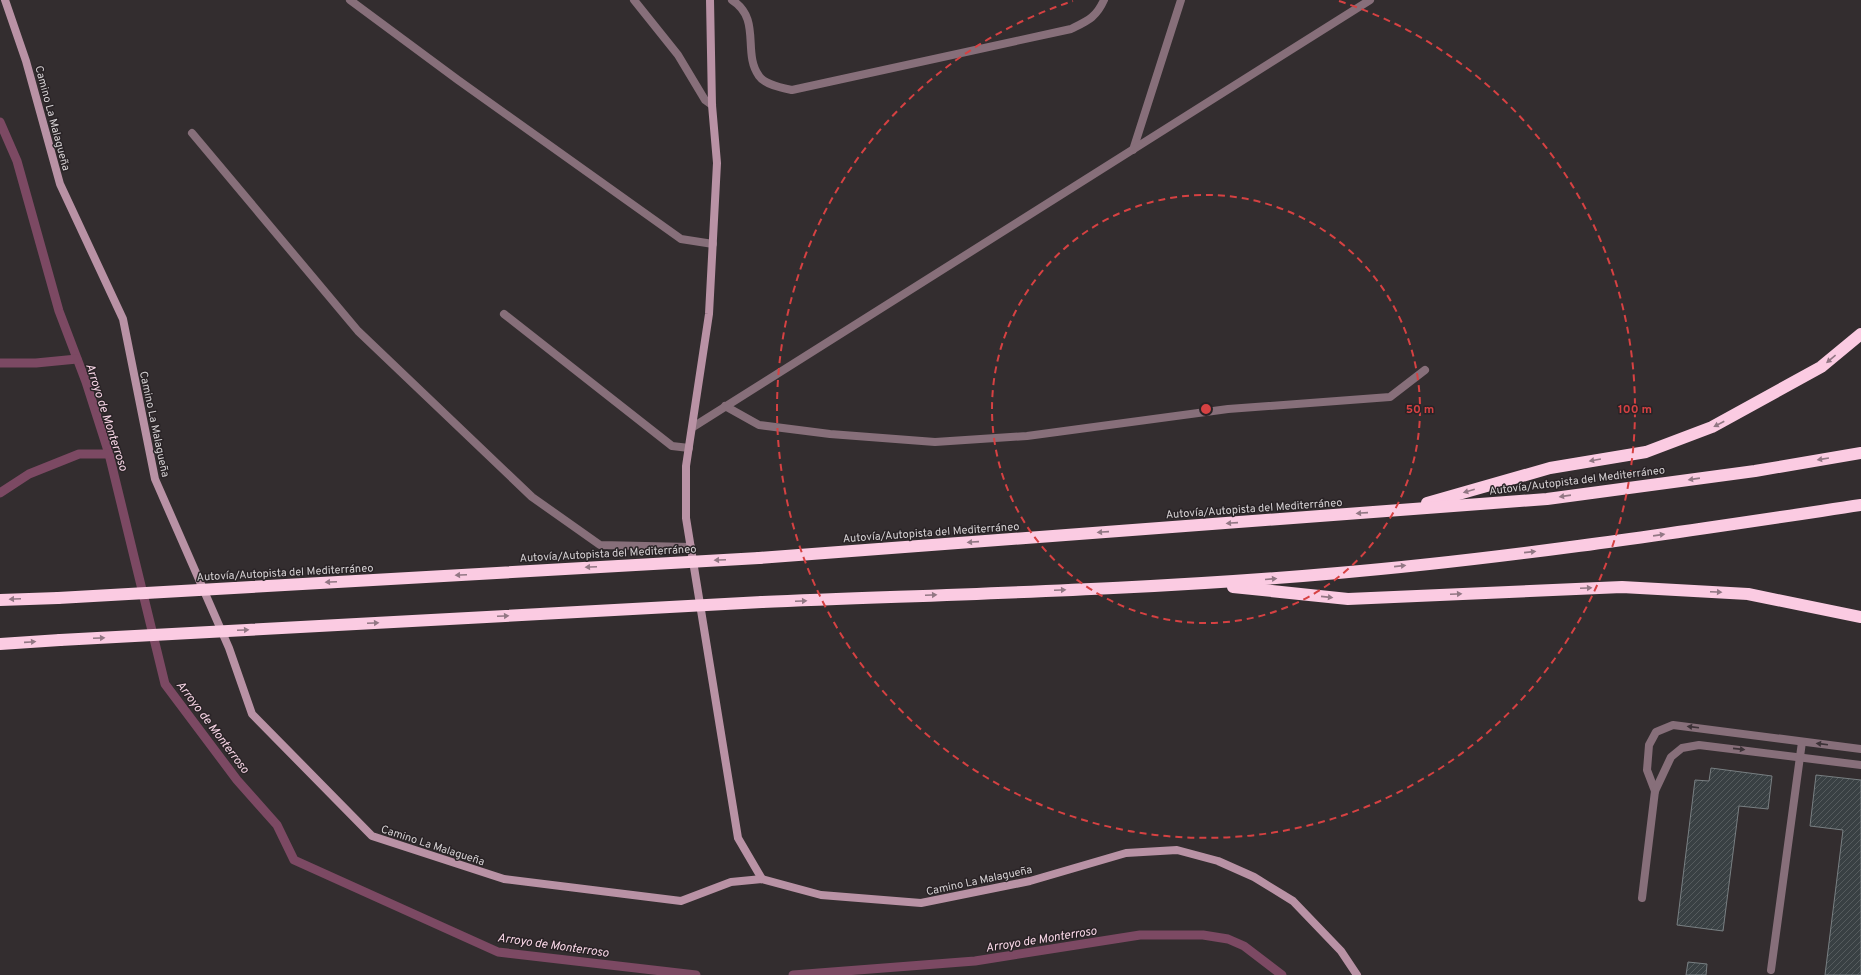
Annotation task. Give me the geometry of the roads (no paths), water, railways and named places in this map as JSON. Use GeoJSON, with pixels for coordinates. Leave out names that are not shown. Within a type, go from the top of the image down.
{"type":"FeatureCollection","features":[{"type":"Feature","properties":{"kind":"highway"},"geometry":{"type":"LineString","coordinates":[[1401,510],[1550,468],[1646,452],[1712,427],[1821,367],[1861,334]]}},
{"type":"Feature","properties":{"kind":"highway","name":"Autovía/Autopista del Mediterráneo"},"geometry":{"type":"LineString","coordinates":[[0,600],[58,598],[759,558],[1548,499],[1755,471],[1861,453]]}},
{"type":"Feature","properties":{"kind":"highway"},"geometry":{"type":"LineString","coordinates":[[0,644],[762,602],[1204,584],[1341,573],[1606,543],[1861,506]]}},
{"type":"Feature","properties":{"kind":"highway"},"geometry":{"type":"LineString","coordinates":[[1204,584],[1348,599],[1622,587],[1748,594],[1861,617]]}},
{"type":"Feature","properties":{"kind":"street","name":"Camino La Malagueña"},"geometry":{"type":"LineString","coordinates":[[5,0],[26,61],[60,184],[123,319],[155,479],[229,648],[252,714],[372,836],[504,879],[681,902],[731,882],[762,879],[821,895],[922,903],[1030,881],[1126,853],[1177,850],[1218,862],[1254,877],[1292,901],[1341,951],[1357,975]]}},
{"type":"Feature","properties":{"kind":"street"},"geometry":{"type":"LineString","coordinates":[[350,0],[458,80],[681,239],[713,244]]}},
{"type":"Feature","properties":{"kind":"street"},"geometry":{"type":"LineString","coordinates":[[634,0],[678,56],[705,100],[712,105]]}},
{"type":"Feature","properties":{"kind":"street"},"geometry":{"type":"LineString","coordinates":[[710,0],[712,105],[717,163],[709,314],[686,466],[686,518],[738,838],[762,879]]}},
{"type":"Feature","properties":{"kind":"street"},"geometry":{"type":"LineString","coordinates":[[732,0],[743,10],[747,17],[753,60],[759,76],[774,86],[792,90],[1071,29],[1092,19],[1104,0]]}},
{"type":"Feature","properties":{"kind":"street"},"geometry":{"type":"LineString","coordinates":[[1133,150],[1181,0]]}},
{"type":"Feature","properties":{"kind":"street"},"geometry":{"type":"LineString","coordinates":[[692,427],[1370,0]]}},
{"type":"Feature","properties":{"kind":"street"},"geometry":{"type":"LineString","coordinates":[[192,133],[358,331],[532,497],[600,545],[691,548]]}},
{"type":"Feature","properties":{"kind":"street"},"geometry":{"type":"LineString","coordinates":[[504,314],[672,446],[689,448]]}},
{"type":"Feature","properties":{"kind":"street"},"geometry":{"type":"LineString","coordinates":[[725,406],[759,425],[830,434],[935,442],[1027,436],[1228,409],[1390,397],[1425,370]]}},
{"type":"Feature","properties":{"kind":"street"},"geometry":{"type":"LineString","coordinates":[[1655,791],[1647,770],[1649,745],[1656,732],[1672,725],[1861,749]]}},
{"type":"Feature","properties":{"kind":"street"},"geometry":{"type":"LineString","coordinates":[[1771,970],[1802,742]]}},
{"type":"Feature","properties":{"kind":"street"},"geometry":{"type":"LineString","coordinates":[[1642,898],[1655,791],[1672,757],[1682,748],[1699,745],[1861,765]]}},
{"type":"Feature","properties":{"kind":"waterway","name":"Arroyo de Monterroso"},"geometry":{"type":"LineString","coordinates":[[0,122],[17,161],[59,311],[86,382],[109,454],[165,684],[237,780],[277,825],[294,860],[498,952],[696,975]]}},
{"type":"Feature","properties":{"kind":"waterway"},"geometry":{"type":"LineString","coordinates":[[0,363],[36,363],[77,359]]}},
{"type":"Feature","properties":{"kind":"waterway"},"geometry":{"type":"LineString","coordinates":[[0,493],[29,474],[79,454],[109,454]]}},
{"type":"Feature","properties":{"kind":"waterway","name":"Arroyo de Monterroso"},"geometry":{"type":"LineString","coordinates":[[793,975],[975,961],[1140,935],[1203,935],[1228,939],[1244,946],[1282,975]]}}]}
